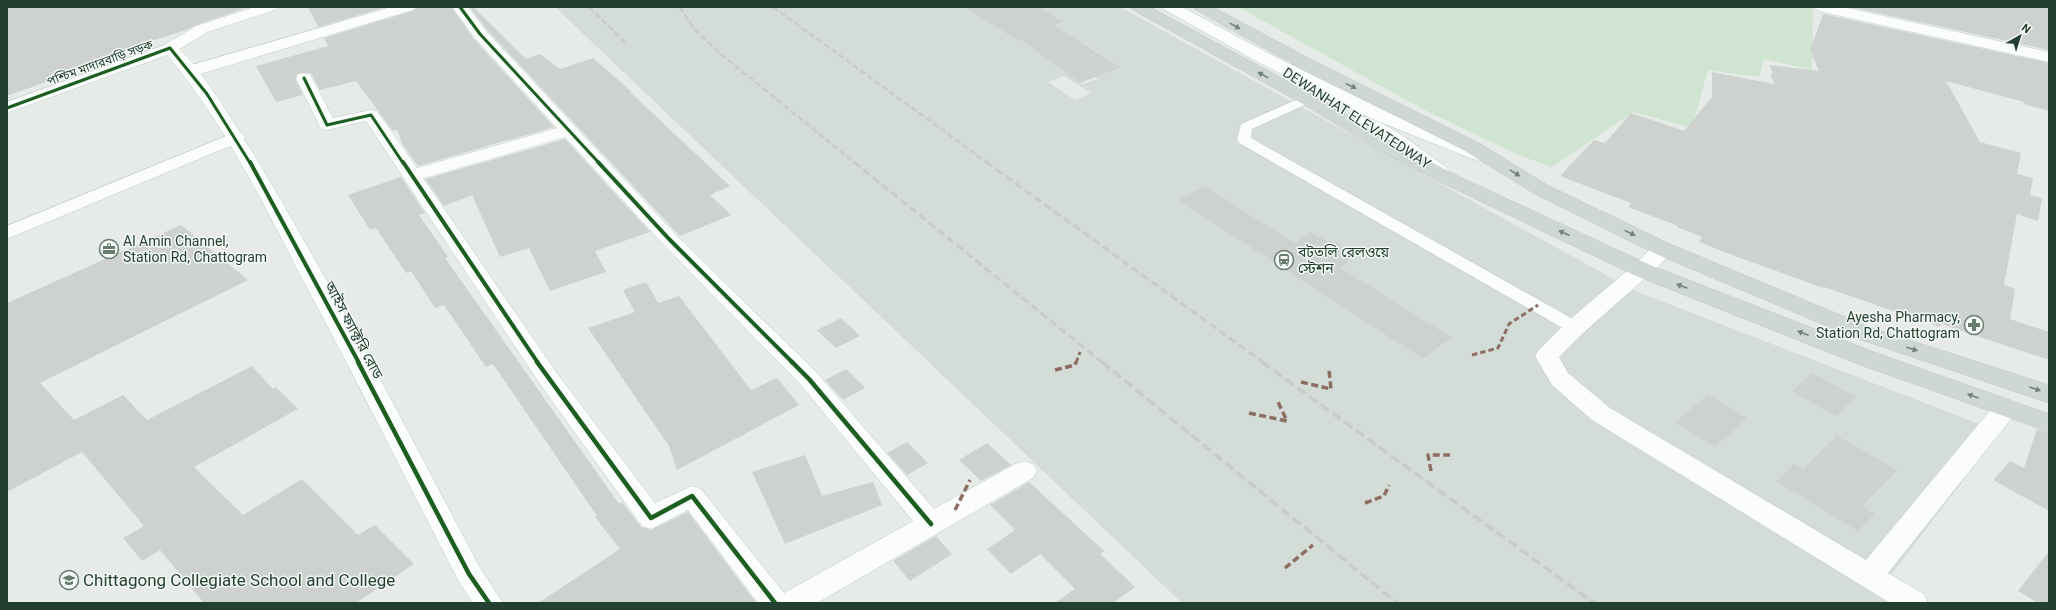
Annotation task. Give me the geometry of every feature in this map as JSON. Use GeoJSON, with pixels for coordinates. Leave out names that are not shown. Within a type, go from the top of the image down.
{"type":"FeatureCollection","features":[{"type":"Feature","properties":{"kind":"main road"},"geometry":{"type":"LineString","coordinates":[[1138,7],[1308,99],[1393,150],[1451,180],[1642,270],[1866,358],[2049,423]]}},
{"type":"Feature","properties":{"kind":"main road"},"geometry":{"type":"LineString","coordinates":[[1201,7],[1308,65],[1472,146],[1542,190],[1663,249],[1861,332],[2049,394]]}},
{"type":"Feature","properties":{"kind":"street"},"geometry":{"type":"LineString","coordinates":[[170,48],[202,29],[268,7]]}},
{"type":"Feature","properties":{"kind":"street"},"geometry":{"type":"LineString","coordinates":[[191,71],[408,7]]}},
{"type":"Feature","properties":{"kind":"street"},"geometry":{"type":"LineString","coordinates":[[460,7],[480,34],[669,239],[809,379],[931,524]]}},
{"type":"Feature","properties":{"kind":"street","name":"DEWANHAT ELEVATEDWAY"},"geometry":{"type":"LineString","coordinates":[[1170,7],[1262,57],[1380,116],[1498,162]]}},
{"type":"Feature","properties":{"kind":"street"},"geometry":{"type":"LineString","coordinates":[[1822,7],[1840,9],[2049,57]]}},
{"type":"Feature","properties":{"kind":"street","name":"পশ্চিম মাদারবাড়ি সড়ক"},"geometry":{"type":"LineString","coordinates":[[7,108],[170,48],[191,71]]}},
{"type":"Feature","properties":{"kind":"street","name":"DEWANHAT ELEVATEDWAY"},"geometry":{"type":"LineString","coordinates":[[1262,57],[1328,100],[1394,139],[1451,180]]}},
{"type":"Feature","properties":{"kind":"street","name":"আইস ফ্যাক্টরি রোড"},"geometry":{"type":"LineString","coordinates":[[191,71],[236,137],[342,330],[469,574],[489,603]]}},
{"type":"Feature","properties":{"kind":"street"},"geometry":{"type":"LineString","coordinates":[[304,78],[327,125],[371,115],[548,378],[651,518],[692,496],[775,603]]}},
{"type":"Feature","properties":{"kind":"street"},"geometry":{"type":"LineString","coordinates":[[411,176],[570,130]]}},
{"type":"Feature","properties":{"kind":"street"},"geometry":{"type":"LineString","coordinates":[[7,234],[236,137]]}},
{"type":"Feature","properties":{"kind":"street"},"geometry":{"type":"LineString","coordinates":[[1663,249],[1642,270],[1574,327],[1547,356],[1560,379],[1601,414],[1914,603]]}},
{"type":"Feature","properties":{"kind":"street"},"geometry":{"type":"LineString","coordinates":[[1869,576],[2006,408]]}},
{"type":"Feature","properties":{"kind":"street"},"geometry":{"type":"LineString","coordinates":[[792,603],[1024,471]]}},
{"type":"Feature","properties":{"kind":"lane"},"geometry":{"type":"LineString","coordinates":[[1308,99],[1246,127],[1244,140],[1574,327]]}},
{"type":"Feature","properties":{"kind":"shaded area"},"geometry":{"type":"Polygon","coordinates":[[[555,7],[995,7],[976,14],[1016,40],[1063,23],[1038,7],[1120,7],[1635,291],[2000,432],[1876,595],[1888,603],[1182,603],[555,7]],[[1083,43],[1065,50],[1120,67],[1083,43]],[[1061,52],[1045,57],[1082,84],[1098,79],[1061,52]],[[1064,76],[1048,82],[1075,100],[1091,93],[1064,76]],[[1204,186],[1179,200],[1423,359],[1452,339],[1341,268],[1353,257],[1341,251],[1340,243],[1326,240],[1311,232],[1295,243],[1204,186]]]}},
{"type":"Feature","properties":{"kind":"green space"},"geometry":{"type":"Polygon","coordinates":[[[1238,7],[1809,7],[1813,8],[1812,70],[1764,59],[1759,77],[1708,70],[1692,128],[1633,112],[1552,167],[1521,156],[1428,112],[1238,7]]]}},
{"type":"Feature","properties":{"kind":"building"},"geometry":{"type":"Polygon","coordinates":[[[7,7],[242,7],[242,9],[186,30],[117,52],[119,53],[52,77],[54,79],[7,96],[7,7]]]}},
{"type":"Feature","properties":{"kind":"building"},"geometry":{"type":"Polygon","coordinates":[[[308,7],[386,7],[318,27],[308,7]]]}},
{"type":"Feature","properties":{"kind":"building"},"geometry":{"type":"Polygon","coordinates":[[[418,7],[451,7],[473,38],[554,127],[418,166],[403,145],[397,130],[393,131],[356,81],[320,90],[311,73],[298,73],[295,79],[303,95],[276,102],[256,66],[328,46],[324,38],[413,11],[418,7]]]}},
{"type":"Feature","properties":{"kind":"building"},"geometry":{"type":"Polygon","coordinates":[[[470,7],[473,7],[526,59],[540,54],[560,69],[593,58],[632,92],[630,92],[730,186],[710,195],[731,215],[680,236],[487,30],[470,7]]]}},
{"type":"Feature","properties":{"kind":"building"},"geometry":{"type":"Polygon","coordinates":[[[965,7],[1038,7],[1064,22],[1054,26],[1121,67],[1080,83],[1020,39],[1016,40],[965,7]]]}},
{"type":"Feature","properties":{"kind":"building"},"geometry":{"type":"Polygon","coordinates":[[[1850,7],[2049,7],[2049,50],[1850,7]]]}},
{"type":"Feature","properties":{"kind":"building"},"geometry":{"type":"Polygon","coordinates":[[[1823,14],[2049,63],[2049,111],[2023,104],[2024,102],[1946,81],[1980,142],[2021,153],[2017,174],[2033,178],[2030,195],[2042,198],[2038,221],[2017,214],[2004,285],[2015,289],[2010,319],[2049,332],[2049,360],[1941,324],[1940,327],[1824,287],[1823,288],[1735,256],[1699,242],[1702,237],[1677,227],[1678,226],[1628,207],[1631,203],[1560,176],[1594,140],[1605,143],[1631,113],[1684,131],[1712,97],[1712,72],[1774,84],[1770,74],[1773,75],[1770,65],[1819,71],[1810,50],[1823,14]]]}},
{"type":"Feature","properties":{"kind":"building"},"geometry":{"type":"Polygon","coordinates":[[[565,139],[650,232],[595,251],[606,272],[550,291],[529,248],[500,257],[472,195],[444,206],[425,179],[565,139]]]}},
{"type":"Feature","properties":{"kind":"building"},"geometry":{"type":"Polygon","coordinates":[[[401,177],[425,213],[419,215],[448,257],[445,258],[619,504],[622,502],[641,527],[651,530],[688,512],[756,603],[538,603],[620,549],[595,517],[597,516],[493,364],[486,367],[444,305],[435,308],[411,271],[406,273],[376,228],[370,230],[348,195],[401,177]]]}},
{"type":"Feature","properties":{"kind":"building"},"geometry":{"type":"Polygon","coordinates":[[[1204,186],[1295,243],[1311,232],[1326,240],[1340,243],[1341,251],[1353,257],[1341,268],[1452,338],[1423,359],[1178,200],[1204,186]]]}},
{"type":"Feature","properties":{"kind":"building"},"geometry":{"type":"Polygon","coordinates":[[[181,225],[248,280],[40,383],[74,420],[123,395],[147,420],[252,366],[273,389],[276,387],[298,409],[194,467],[243,515],[302,479],[358,535],[375,525],[414,564],[356,603],[204,603],[160,550],[142,561],[123,538],[144,526],[82,452],[7,492],[7,303],[181,225]]]}},
{"type":"Feature","properties":{"kind":"building"},"geometry":{"type":"Polygon","coordinates":[[[646,282],[658,303],[679,296],[751,390],[777,378],[799,405],[677,470],[669,446],[588,328],[635,312],[623,290],[646,282]]]}},
{"type":"Feature","properties":{"kind":"building"},"geometry":{"type":"Polygon","coordinates":[[[841,318],[860,336],[836,348],[817,330],[841,318]]]}},
{"type":"Feature","properties":{"kind":"building"},"geometry":{"type":"Polygon","coordinates":[[[846,369],[865,388],[843,400],[825,380],[846,369]]]}},
{"type":"Feature","properties":{"kind":"building"},"geometry":{"type":"Polygon","coordinates":[[[1812,373],[1856,397],[1836,416],[1792,391],[1812,373]]]}},
{"type":"Feature","properties":{"kind":"building"},"geometry":{"type":"Polygon","coordinates":[[[1708,395],[1747,418],[1715,447],[1675,422],[1708,395]]]}},
{"type":"Feature","properties":{"kind":"building"},"geometry":{"type":"Polygon","coordinates":[[[2037,429],[2049,433],[2049,511],[1993,480],[2010,461],[2024,468],[2037,429]]]}},
{"type":"Feature","properties":{"kind":"building"},"geometry":{"type":"Polygon","coordinates":[[[1837,436],[1897,470],[1862,506],[1875,514],[1858,531],[1776,481],[1794,464],[1803,469],[1837,436]]]}},
{"type":"Feature","properties":{"kind":"building"},"geometry":{"type":"Polygon","coordinates":[[[907,442],[928,463],[907,475],[887,453],[907,442]]]}},
{"type":"Feature","properties":{"kind":"building"},"geometry":{"type":"Polygon","coordinates":[[[987,443],[1011,465],[981,481],[959,460],[987,443]]]}},
{"type":"Feature","properties":{"kind":"building"},"geometry":{"type":"Polygon","coordinates":[[[805,455],[822,496],[873,482],[882,505],[785,544],[752,472],[805,455]]]}},
{"type":"Feature","properties":{"kind":"building"},"geometry":{"type":"Polygon","coordinates":[[[1029,482],[1104,551],[1100,554],[1135,587],[1113,603],[1054,603],[1075,589],[1040,554],[1011,574],[987,549],[1015,530],[990,505],[1029,482]]]}},
{"type":"Feature","properties":{"kind":"building"},"geometry":{"type":"Polygon","coordinates":[[[936,536],[952,554],[910,581],[893,561],[936,536]]]}},
{"type":"Feature","properties":{"kind":"building"},"geometry":{"type":"Polygon","coordinates":[[[2049,551],[2049,603],[2038,603],[2018,591],[2049,551]]]}},
{"type":"Feature","properties":{"kind":"railway"},"geometry":{"type":"LineString","coordinates":[[589,7],[625,42]]}},
{"type":"Feature","properties":{"kind":"railway"},"geometry":{"type":"LineString","coordinates":[[680,7],[694,29],[722,55],[855,163]]}},
{"type":"Feature","properties":{"kind":"railway"},"geometry":{"type":"LineString","coordinates":[[773,7],[988,163]]}},
{"type":"Feature","properties":{"kind":"railway"},"geometry":{"type":"LineString","coordinates":[[854,162],[1103,363]]}},
{"type":"Feature","properties":{"kind":"railway"},"geometry":{"type":"LineString","coordinates":[[986,162],[1264,363]]}},
{"type":"Feature","properties":{"kind":"railway"},"geometry":{"type":"LineString","coordinates":[[1102,362],[1397,603]]}},
{"type":"Feature","properties":{"kind":"railway"},"geometry":{"type":"LineString","coordinates":[[1262,362],[1594,603]]}},
{"type":"Feature","properties":{"kind":"marked path"},"geometry":{"type":"LineString","coordinates":[[1472,355],[1498,348],[1509,324],[1538,305]]}},
{"type":"Feature","properties":{"kind":"marked path"},"geometry":{"type":"LineString","coordinates":[[1055,370],[1075,365],[1080,352]]}},
{"type":"Feature","properties":{"kind":"marked path"},"geometry":{"type":"LineString","coordinates":[[1301,382],[1331,389],[1329,370]]}},
{"type":"Feature","properties":{"kind":"marked path"},"geometry":{"type":"LineString","coordinates":[[1249,413],[1287,421],[1278,402]]}},
{"type":"Feature","properties":{"kind":"marked path"},"geometry":{"type":"LineString","coordinates":[[1431,471],[1428,455],[1450,455]]}},
{"type":"Feature","properties":{"kind":"marked path"},"geometry":{"type":"LineString","coordinates":[[955,510],[970,480]]}},
{"type":"Feature","properties":{"kind":"marked path"},"geometry":{"type":"LineString","coordinates":[[1365,503],[1384,496],[1389,485]]}},
{"type":"Feature","properties":{"kind":"marked path"},"geometry":{"type":"LineString","coordinates":[[1285,568],[1313,545]]}},
{"type":"Feature","properties":{"kind":"cycle path"},"geometry":{"type":"LineString","coordinates":[[460,7],[480,34],[669,239],[809,379],[931,524]]}},
{"type":"Feature","properties":{"kind":"cycle path"},"geometry":{"type":"LineString","coordinates":[[7,108],[170,48],[207,94],[240,144],[341,329],[469,574],[489,603]]}},
{"type":"Feature","properties":{"kind":"cycle path"},"geometry":{"type":"LineString","coordinates":[[304,78],[327,125],[371,115],[548,378],[651,518],[692,496],[775,603]]}},
{"type":"Feature","properties":{"kind":"place","name":"Al Amin Channel, Station Rd, Chattogram"},"geometry":{"type":"Point","coordinates":[109,249]}},
{"type":"Feature","properties":{"kind":"place","name":"বটতলি রেলওয়ে স্টেশন"},"geometry":{"type":"Point","coordinates":[1284,260]}},
{"type":"Feature","properties":{"kind":"place","name":"Ayesha Pharmacy, Station Rd, Chattogram"},"geometry":{"type":"Point","coordinates":[1974,325]}},
{"type":"Feature","properties":{"kind":"place","name":"Chittagong Collegiate School and College"},"geometry":{"type":"Point","coordinates":[69,580]}}]}
